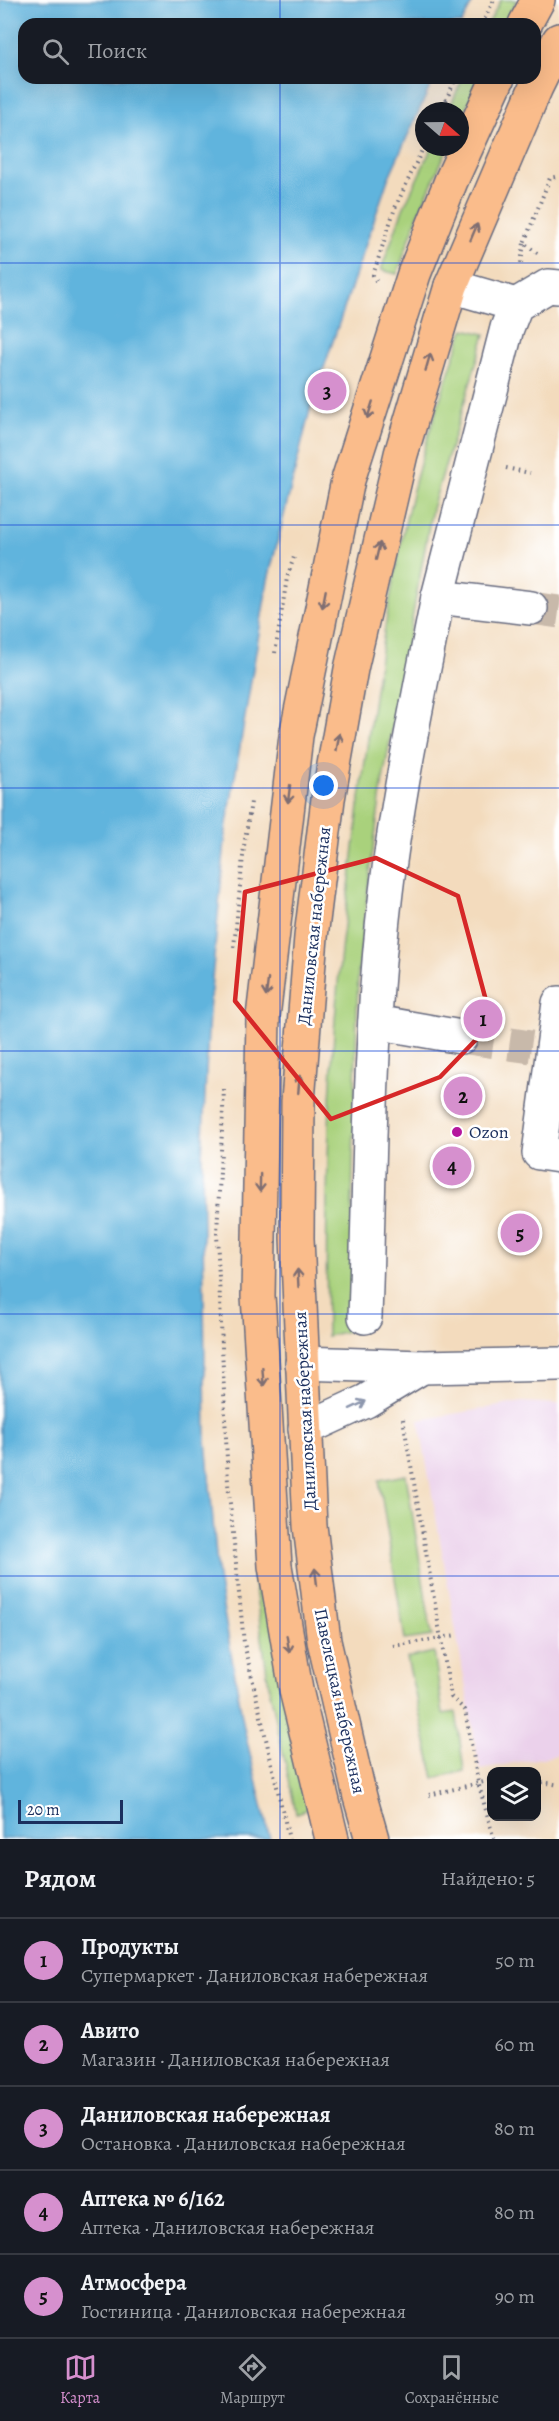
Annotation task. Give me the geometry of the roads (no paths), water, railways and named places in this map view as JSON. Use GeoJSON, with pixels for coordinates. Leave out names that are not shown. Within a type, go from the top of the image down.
{"type":"FeatureCollection","features":[{"type":"Feature","properties":{"kind":"main road"},"geometry":{"type":"LineString","coordinates":[[528,18],[538,0]]}},
{"type":"Feature","properties":{"kind":"main road","name":"Даниловская набережная"},"geometry":{"type":"LineString","coordinates":[[541,77],[559,40]]}},
{"type":"Feature","properties":{"kind":"main road","name":"Павелецкая набережная"},"geometry":{"type":"LineString","coordinates":[[332,1839],[296,1690],[275,1566],[258,1296],[263,1017],[296,736],[348,480],[414,274],[451,181],[495,84]]}},
{"type":"Feature","properties":{"kind":"main road","name":"Даниловская набережная"},"geometry":{"type":"LineString","coordinates":[[310,1526],[297,1238],[298,1101],[311,937],[328,799],[351,669],[401,454],[451,286],[537,84]]}},
{"type":"Feature","properties":{"kind":"main road","name":"Павелецкая набережная"},"geometry":{"type":"LineString","coordinates":[[310,1526],[324,1641],[372,1839]]}},
{"type":"Feature","properties":{"kind":"street"},"geometry":{"type":"LineString","coordinates":[[451,286],[516,305]]}},
{"type":"Feature","properties":{"kind":"street"},"geometry":{"type":"LineString","coordinates":[[365,1317],[375,1022],[388,880],[411,734],[438,597],[507,328],[516,305],[548,286],[559,287]]}},
{"type":"Feature","properties":{"kind":"street"},"geometry":{"type":"LineString","coordinates":[[438,597],[531,608]]}},
{"type":"Feature","properties":{"kind":"street"},"geometry":{"type":"LineString","coordinates":[[559,1003],[542,1048],[539,1153],[559,1156]]}},
{"type":"Feature","properties":{"kind":"street"},"geometry":{"type":"LineString","coordinates":[[375,1022],[461,1037]]}},
{"type":"Feature","properties":{"kind":"street"},"geometry":{"type":"LineString","coordinates":[[302,1363],[409,1375],[559,1364]]}},
{"type":"Feature","properties":{"kind":"street"},"geometry":{"type":"LineString","coordinates":[[305,1429],[366,1401],[409,1375]]}},
{"type":"Feature","properties":{"kind":"water"},"geometry":{"type":"Polygon","coordinates":[[[0,0],[474,0],[464,18],[18,18],[18,84],[431,84],[423,102],[415,102],[415,120],[388,179],[311,406],[268,580],[226,830],[209,1011],[202,1157],[206,1440],[218,1578],[244,1728],[270,1839],[0,1839],[0,0]]]}},
{"type":"Feature","properties":{"kind":"tunnel"},"geometry":{"type":"LineString","coordinates":[[531,608],[559,612]]}},
{"type":"Feature","properties":{"kind":"tunnel"},"geometry":{"type":"LineString","coordinates":[[461,1037],[531,1047]]}},
{"type":"Feature","properties":{"kind":"place","name":"Даниловская набережная"},"geometry":{"type":"Point","coordinates":[327,391]}},
{"type":"Feature","properties":{"kind":"place","name":"Продукты"},"geometry":{"type":"Point","coordinates":[483,1019]}},
{"type":"Feature","properties":{"kind":"place","name":"Авито"},"geometry":{"type":"Point","coordinates":[463,1096]}},
{"type":"Feature","properties":{"kind":"place","name":"Ozon"},"geometry":{"type":"Point","coordinates":[457,1132]}},
{"type":"Feature","properties":{"kind":"place","name":"Аптека № 6/162"},"geometry":{"type":"Point","coordinates":[452,1166]}},
{"type":"Feature","properties":{"kind":"place","name":"Атмосфера"},"geometry":{"type":"Point","coordinates":[520,1233]}}]}
